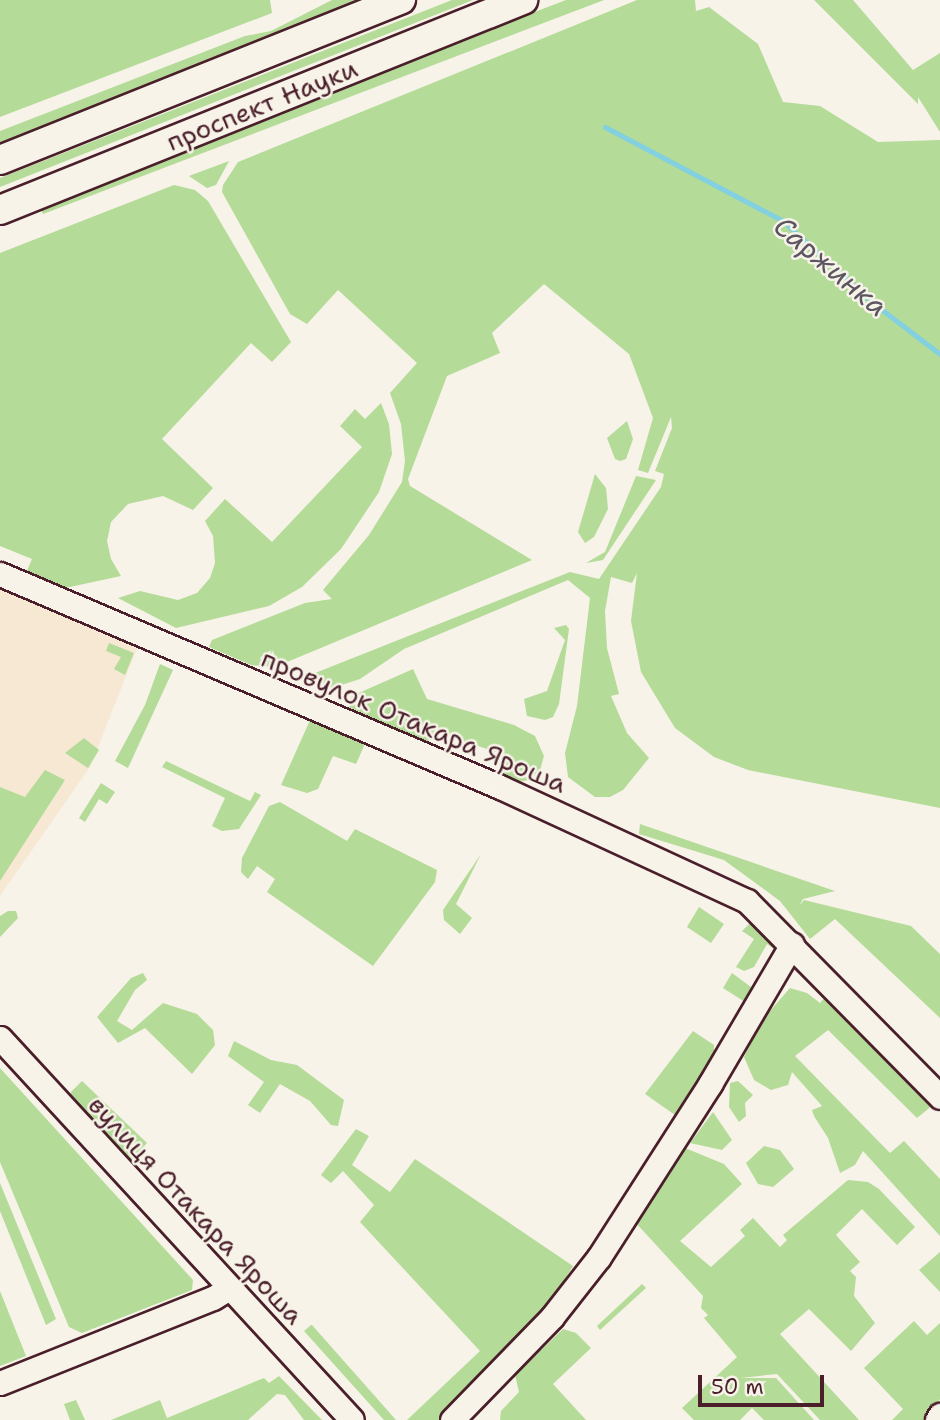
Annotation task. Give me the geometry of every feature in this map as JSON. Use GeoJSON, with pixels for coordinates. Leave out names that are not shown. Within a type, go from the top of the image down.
{"type":"FeatureCollection","features":[{"type":"Feature","properties":{"kind":"main road","name":"проспект Науки"},"geometry":{"type":"LineString","coordinates":[[0,160],[401,0]]}},
{"type":"Feature","properties":{"kind":"main road","name":"проспект Науки"},"geometry":{"type":"LineString","coordinates":[[0,210],[523,0]]}},
{"type":"Feature","properties":{"kind":"street","name":"провулок Отакара Яроша"},"geometry":{"type":"LineString","coordinates":[[0,574],[500,787],[747,901],[940,1097]]}},
{"type":"Feature","properties":{"kind":"street"},"geometry":{"type":"LineString","coordinates":[[452,1420],[552,1317],[605,1249],[710,1084],[792,944]]}},
{"type":"Feature","properties":{"kind":"street","name":"вулиця Отакара Яроша"},"geometry":{"type":"LineString","coordinates":[[0,1038],[352,1420]]}},
{"type":"Feature","properties":{"kind":"street"},"geometry":{"type":"LineString","coordinates":[[0,1383],[213,1298],[229,1287]]}},
{"type":"Feature","properties":{"kind":"street"},"geometry":{"type":"LineString","coordinates":[[937,1420],[940,1415]]}},
{"type":"Feature","properties":{"kind":"shaded area"},"geometry":{"type":"Polygon","coordinates":[[[0,585],[140,641],[90,767],[0,896],[0,585]]]}},
{"type":"Feature","properties":{"kind":"green space"},"geometry":{"type":"Polygon","coordinates":[[[0,0],[270,0],[272,13],[0,117],[0,0]]]}},
{"type":"Feature","properties":{"kind":"green space"},"geometry":{"type":"Polygon","coordinates":[[[332,0],[372,0],[0,145],[0,131],[245,36],[271,31],[332,0]]]}},
{"type":"Feature","properties":{"kind":"green space"},"geometry":{"type":"Polygon","coordinates":[[[452,0],[473,0],[0,187],[0,178],[452,0]]]}},
{"type":"Feature","properties":{"kind":"green space"},"geometry":{"type":"Polygon","coordinates":[[[566,0],[604,0],[43,214],[37,202],[566,0]]]}},
{"type":"Feature","properties":{"kind":"green space"},"geometry":{"type":"Polygon","coordinates":[[[637,0],[695,0],[696,11],[709,7],[758,44],[783,102],[820,106],[878,142],[940,140],[940,808],[748,770],[714,757],[675,728],[641,672],[631,621],[637,573],[632,583],[611,577],[605,611],[607,648],[619,694],[611,696],[627,733],[649,758],[623,790],[610,797],[595,797],[568,777],[565,753],[577,706],[590,598],[568,580],[404,649],[360,679],[329,689],[304,685],[310,675],[570,572],[599,579],[661,487],[664,474],[655,471],[672,428],[671,417],[648,473],[638,470],[653,418],[629,354],[544,284],[492,333],[500,353],[447,376],[408,479],[410,486],[532,560],[275,667],[251,665],[209,647],[212,640],[305,603],[332,599],[323,590],[369,535],[402,482],[405,461],[401,424],[390,393],[417,363],[338,290],[307,324],[290,314],[222,192],[223,185],[238,162],[637,0]]]}},
{"type":"Feature","properties":{"kind":"green space"},"geometry":{"type":"Polygon","coordinates":[[[814,0],[853,0],[913,70],[940,53],[940,132],[918,97],[918,104],[814,0]]]}},
{"type":"Feature","properties":{"kind":"green space"},"geometry":{"type":"Polygon","coordinates":[[[229,161],[216,185],[207,188],[189,176],[229,161]]]}},
{"type":"Feature","properties":{"kind":"green space"},"geometry":{"type":"Polygon","coordinates":[[[174,185],[195,190],[208,201],[291,342],[272,362],[251,343],[162,439],[213,488],[193,510],[163,496],[128,504],[111,522],[107,541],[111,559],[121,576],[65,588],[26,573],[32,559],[0,546],[0,253],[174,185]]]}},
{"type":"Feature","properties":{"kind":"green space"},"geometry":{"type":"Polygon","coordinates":[[[381,403],[389,424],[392,454],[379,492],[341,549],[302,587],[269,606],[176,628],[118,598],[140,591],[178,600],[197,593],[210,578],[215,563],[213,536],[205,521],[225,499],[272,542],[362,447],[340,426],[355,409],[365,419],[381,403]]]}},
{"type":"Feature","properties":{"kind":"green space"},"geometry":{"type":"Polygon","coordinates":[[[627,421],[633,439],[626,459],[620,461],[615,459],[607,438],[627,421]]]}},
{"type":"Feature","properties":{"kind":"green space"},"geometry":{"type":"Polygon","coordinates":[[[595,474],[606,488],[608,509],[594,537],[585,543],[578,532],[595,474]]]}},
{"type":"Feature","properties":{"kind":"green space"},"geometry":{"type":"Polygon","coordinates":[[[636,476],[656,480],[603,560],[586,563],[605,552],[636,476]]]}},
{"type":"Feature","properties":{"kind":"green space"},"geometry":{"type":"Polygon","coordinates":[[[566,625],[569,629],[559,704],[553,717],[545,720],[527,716],[524,699],[547,691],[565,640],[554,628],[566,625]]]}},
{"type":"Feature","properties":{"kind":"green space"},"geometry":{"type":"Polygon","coordinates":[[[109,643],[134,653],[125,675],[114,669],[121,657],[106,651],[109,643]]]}},
{"type":"Feature","properties":{"kind":"green space"},"geometry":{"type":"Polygon","coordinates":[[[160,664],[173,670],[128,768],[115,761],[145,705],[160,664]]]}},
{"type":"Feature","properties":{"kind":"green space"},"geometry":{"type":"Polygon","coordinates":[[[413,669],[427,699],[514,725],[535,736],[544,756],[540,770],[529,780],[517,782],[502,775],[496,752],[442,734],[425,742],[349,707],[352,696],[413,669]]]}},
{"type":"Feature","properties":{"kind":"green space"},"geometry":{"type":"Polygon","coordinates":[[[311,718],[368,737],[356,764],[333,756],[318,789],[307,793],[281,785],[311,718]]]}},
{"type":"Feature","properties":{"kind":"green space"},"geometry":{"type":"Polygon","coordinates":[[[84,738],[99,750],[88,768],[65,753],[84,738]]]}},
{"type":"Feature","properties":{"kind":"green space"},"geometry":{"type":"Polygon","coordinates":[[[166,761],[250,801],[255,792],[261,795],[239,829],[222,831],[212,826],[225,798],[162,767],[166,761]]]}},
{"type":"Feature","properties":{"kind":"green space"},"geometry":{"type":"Polygon","coordinates":[[[45,770],[65,780],[0,881],[0,787],[25,797],[45,770]]]}},
{"type":"Feature","properties":{"kind":"green space"},"geometry":{"type":"Polygon","coordinates":[[[101,783],[115,792],[107,804],[99,799],[85,822],[79,818],[101,783]]]}},
{"type":"Feature","properties":{"kind":"green space"},"geometry":{"type":"Polygon","coordinates":[[[280,802],[347,841],[355,829],[437,870],[435,882],[373,966],[267,892],[275,879],[257,866],[248,879],[241,872],[242,858],[269,806],[280,802]]]}},
{"type":"Feature","properties":{"kind":"green space"},"geometry":{"type":"Polygon","coordinates":[[[640,824],[835,891],[803,899],[799,906],[804,900],[911,926],[940,954],[940,1018],[835,919],[810,939],[780,901],[724,860],[639,834],[640,824]]]}},
{"type":"Feature","properties":{"kind":"green space"},"geometry":{"type":"Polygon","coordinates":[[[481,854],[456,904],[472,918],[460,934],[444,920],[443,910],[481,854]]]}},
{"type":"Feature","properties":{"kind":"green space"},"geometry":{"type":"Polygon","coordinates":[[[699,907],[724,924],[711,943],[687,927],[699,907]]]}},
{"type":"Feature","properties":{"kind":"green space"},"geometry":{"type":"Polygon","coordinates":[[[8,911],[16,911],[18,918],[0,937],[0,916],[8,911]]]}},
{"type":"Feature","properties":{"kind":"green space"},"geometry":{"type":"Polygon","coordinates":[[[752,921],[778,938],[777,951],[767,944],[754,967],[744,971],[736,967],[754,939],[742,931],[752,921]]]}},
{"type":"Feature","properties":{"kind":"green space"},"geometry":{"type":"Polygon","coordinates":[[[143,973],[147,980],[135,990],[117,1021],[132,1030],[163,1003],[197,1014],[213,1030],[215,1045],[192,1074],[145,1028],[118,1043],[97,1017],[131,978],[143,973]]]}},
{"type":"Feature","properties":{"kind":"green space"},"geometry":{"type":"Polygon","coordinates":[[[732,973],[755,990],[748,1004],[723,988],[732,973]]]}},
{"type":"Feature","properties":{"kind":"green space"},"geometry":{"type":"Polygon","coordinates":[[[790,988],[807,993],[820,1003],[829,992],[933,1105],[917,1118],[828,1030],[795,1056],[890,1153],[904,1141],[940,1179],[940,1236],[863,1151],[855,1165],[840,1173],[828,1138],[812,1110],[822,1106],[792,1072],[788,1085],[771,1090],[754,1080],[744,1057],[762,1020],[790,988]]]}},
{"type":"Feature","properties":{"kind":"green space"},"geometry":{"type":"Polygon","coordinates":[[[693,1031],[714,1045],[714,1055],[675,1115],[645,1094],[693,1031]]]}},
{"type":"Feature","properties":{"kind":"green space"},"geometry":{"type":"Polygon","coordinates":[[[234,1041],[271,1060],[297,1065],[344,1100],[338,1126],[331,1125],[310,1101],[280,1084],[260,1113],[248,1105],[264,1082],[228,1056],[234,1041]]]}},
{"type":"Feature","properties":{"kind":"green space"},"geometry":{"type":"Polygon","coordinates":[[[0,1068],[193,1280],[192,1290],[82,1333],[69,1327],[0,1162],[0,1068]]]}},
{"type":"Feature","properties":{"kind":"green space"},"geometry":{"type":"Polygon","coordinates":[[[82,1081],[147,1143],[132,1160],[125,1158],[72,1101],[71,1092],[82,1081]]]}},
{"type":"Feature","properties":{"kind":"green space"},"geometry":{"type":"Polygon","coordinates":[[[738,1081],[753,1095],[745,1103],[746,1116],[739,1122],[729,1107],[730,1083],[738,1081]]]}},
{"type":"Feature","properties":{"kind":"green space"},"geometry":{"type":"Polygon","coordinates":[[[713,1112],[732,1140],[722,1150],[690,1143],[713,1112]]]}},
{"type":"Feature","properties":{"kind":"green space"},"geometry":{"type":"Polygon","coordinates":[[[356,1129],[369,1136],[352,1165],[390,1192],[415,1159],[573,1266],[547,1307],[439,1420],[407,1420],[480,1351],[360,1222],[374,1205],[343,1171],[331,1183],[321,1175],[356,1129]]]}},
{"type":"Feature","properties":{"kind":"green space"},"geometry":{"type":"Polygon","coordinates":[[[764,1146],[780,1150],[794,1169],[773,1187],[758,1184],[746,1163],[764,1146]]]}},
{"type":"Feature","properties":{"kind":"green space"},"geometry":{"type":"Polygon","coordinates":[[[685,1148],[724,1164],[742,1184],[680,1241],[711,1267],[745,1236],[740,1230],[753,1218],[780,1247],[787,1240],[783,1235],[848,1180],[868,1182],[879,1189],[915,1227],[897,1245],[862,1209],[836,1235],[860,1262],[850,1271],[856,1277],[854,1296],[875,1323],[851,1351],[809,1309],[780,1334],[859,1420],[820,1420],[777,1374],[740,1378],[776,1378],[814,1420],[764,1420],[752,1408],[740,1420],[694,1420],[682,1408],[737,1357],[704,1318],[708,1315],[701,1308],[703,1296],[635,1222],[685,1148]]]}},
{"type":"Feature","properties":{"kind":"green space"},"geometry":{"type":"Polygon","coordinates":[[[0,1183],[56,1319],[46,1325],[0,1211],[0,1183]]]}},
{"type":"Feature","properties":{"kind":"green space"},"geometry":{"type":"Polygon","coordinates":[[[940,1252],[940,1292],[919,1270],[940,1252]]]}},
{"type":"Feature","properties":{"kind":"green space"},"geometry":{"type":"Polygon","coordinates":[[[642,1284],[646,1288],[600,1330],[597,1326],[642,1284]]]}},
{"type":"Feature","properties":{"kind":"green space"},"geometry":{"type":"Polygon","coordinates":[[[0,1291],[26,1356],[0,1366],[0,1291]]]}},
{"type":"Feature","properties":{"kind":"green space"},"geometry":{"type":"Polygon","coordinates":[[[914,1321],[927,1335],[940,1323],[940,1399],[928,1420],[892,1420],[903,1409],[864,1368],[914,1321]]]}},
{"type":"Feature","properties":{"kind":"green space"},"geometry":{"type":"Polygon","coordinates":[[[311,1325],[396,1420],[384,1420],[304,1331],[311,1325]]]}},
{"type":"Feature","properties":{"kind":"green space"},"geometry":{"type":"Polygon","coordinates":[[[563,1329],[576,1333],[591,1348],[553,1384],[586,1420],[500,1420],[501,1411],[519,1392],[515,1375],[563,1329]]]}},
{"type":"Feature","properties":{"kind":"green space"},"geometry":{"type":"Polygon","coordinates":[[[279,1376],[322,1420],[304,1420],[285,1395],[277,1394],[248,1420],[111,1420],[160,1400],[167,1418],[264,1378],[269,1383],[279,1376]]]}},
{"type":"Feature","properties":{"kind":"green space"},"geometry":{"type":"Polygon","coordinates":[[[76,1400],[85,1420],[70,1420],[64,1404],[76,1400]]]}},
{"type":"Feature","properties":{"kind":"waterway","name":"Саржинка"},"geometry":{"type":"LineString","coordinates":[[605,127],[783,221],[873,303],[940,354]]}}]}
